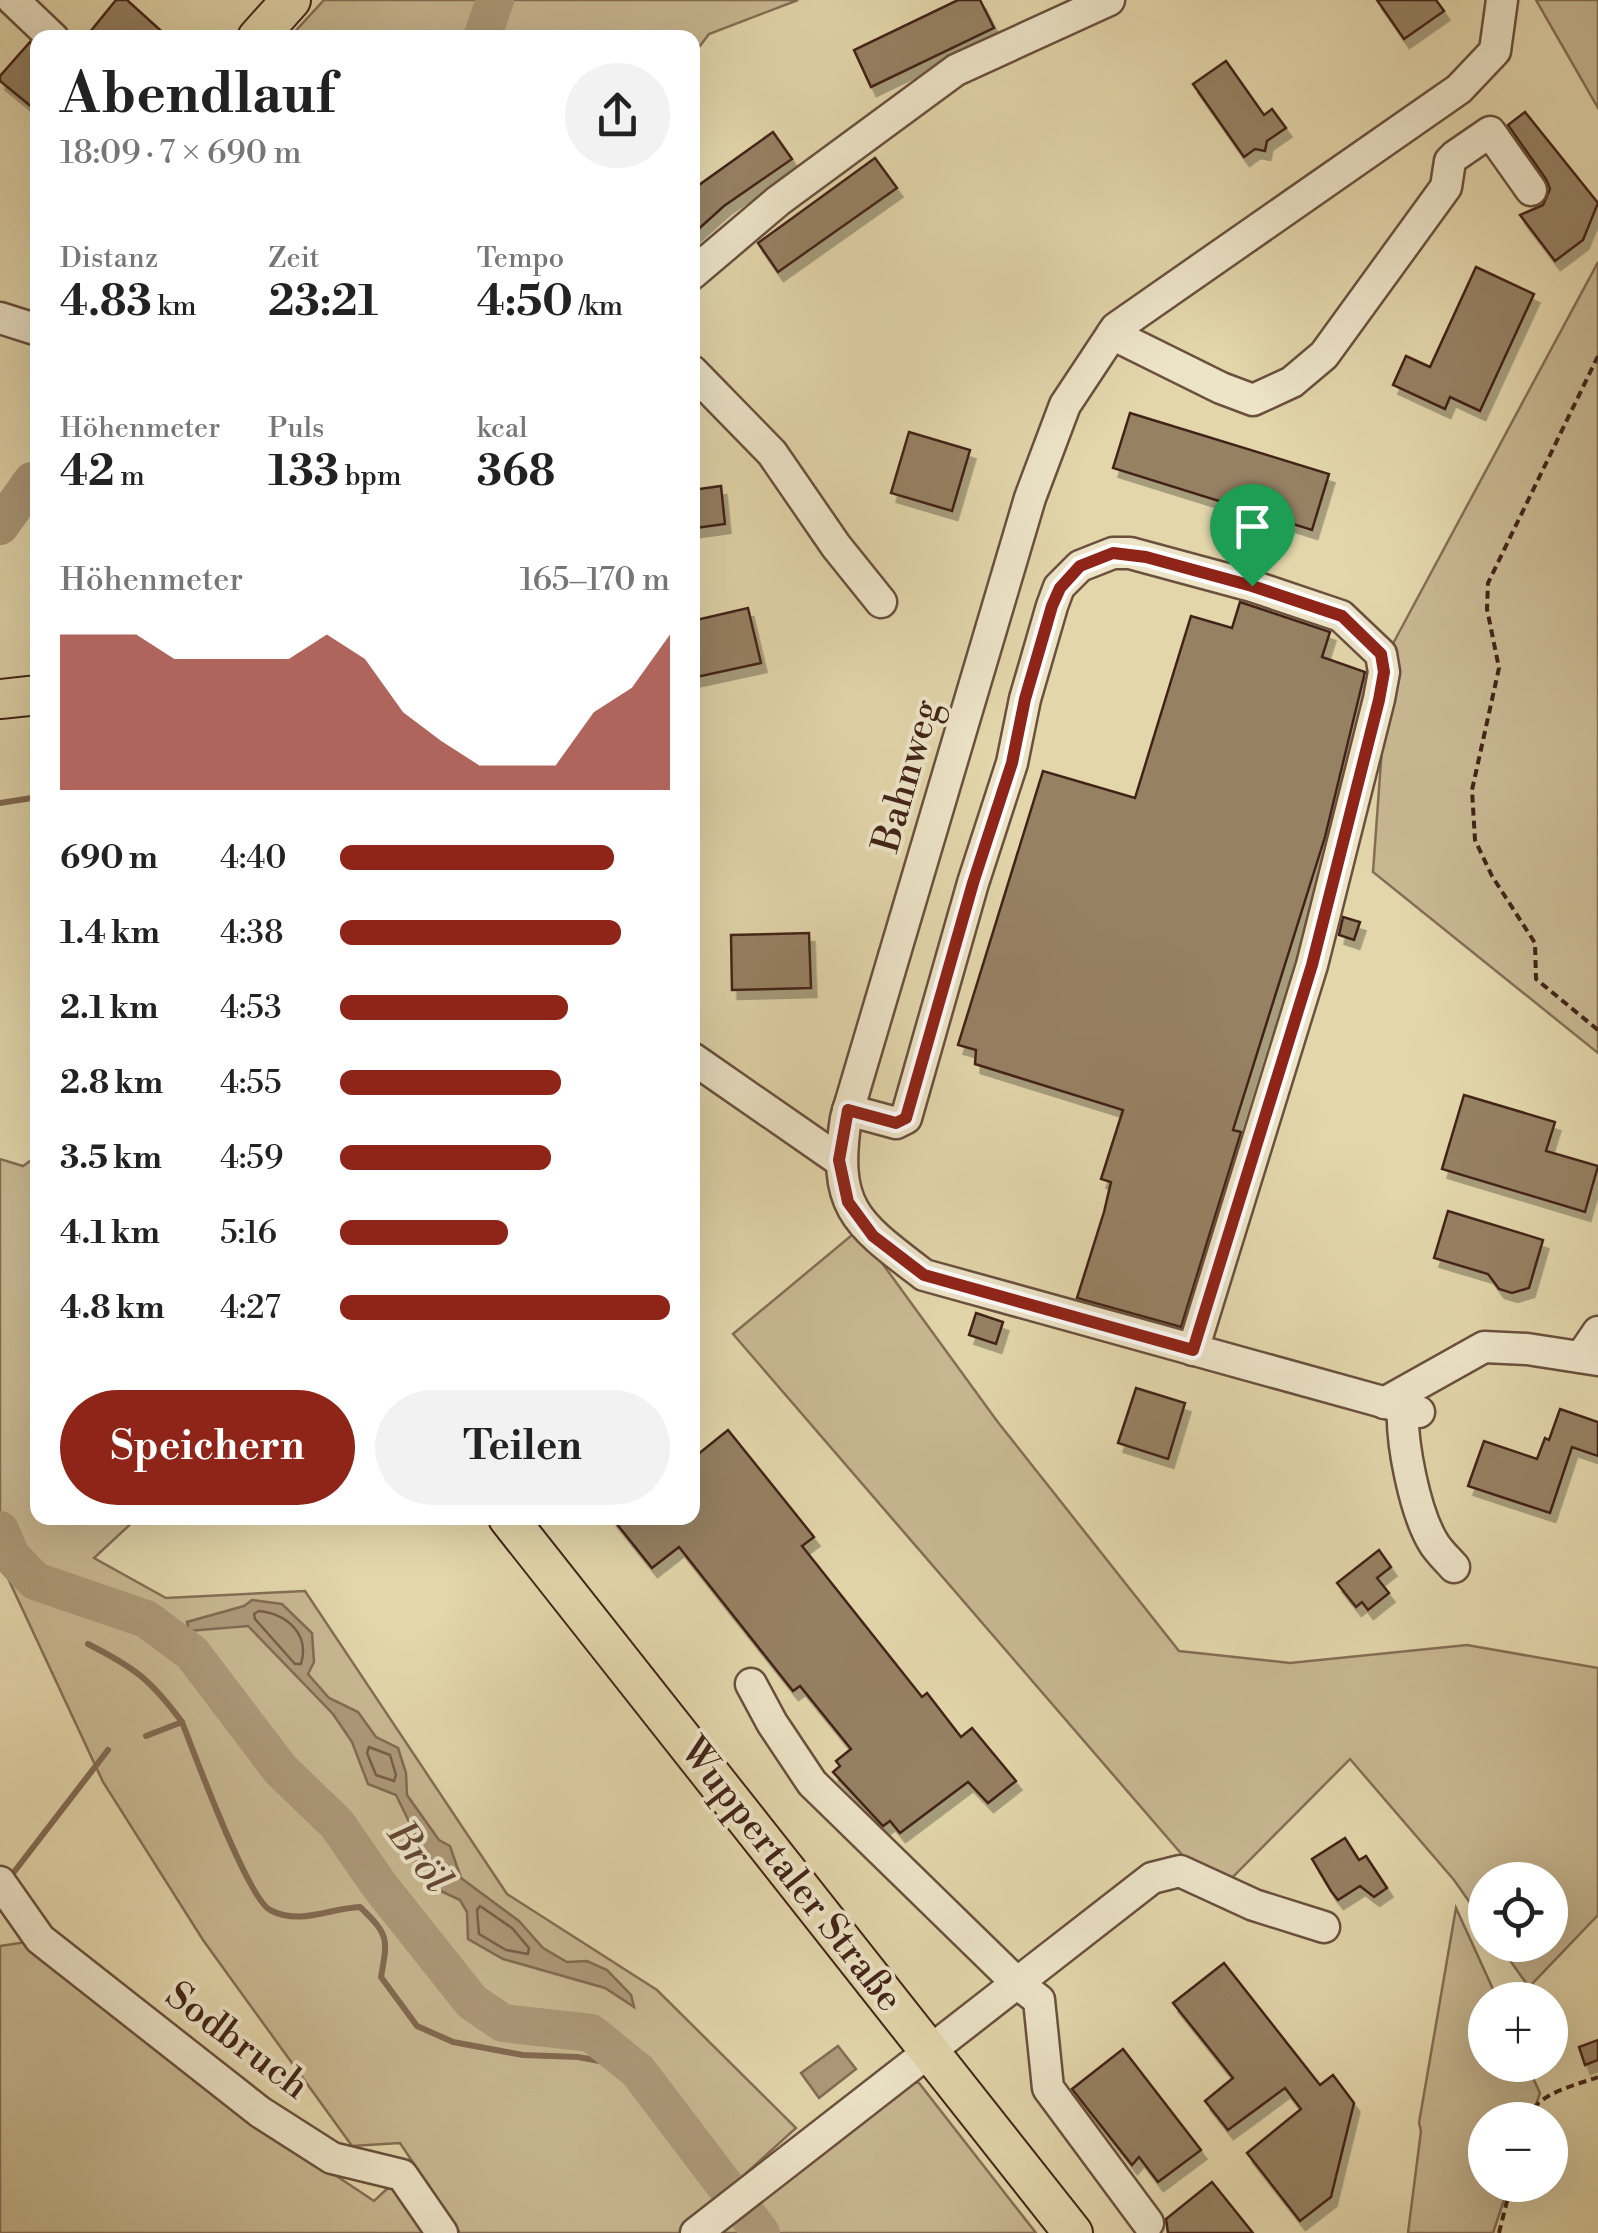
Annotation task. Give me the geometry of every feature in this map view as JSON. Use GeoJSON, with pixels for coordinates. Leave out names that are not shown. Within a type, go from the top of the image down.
{"type":"FeatureCollection","features":[{"type":"Feature","properties":{"kind":"main road"},"geometry":{"type":"LineString","coordinates":[[263,30],[291,0]]}},
{"type":"Feature","properties":{"kind":"main road"},"geometry":{"type":"LineString","coordinates":[[0,699],[30,696]]}},
{"type":"Feature","properties":{"kind":"main road","name":"Wuppertaler Straße"},"geometry":{"type":"LineString","coordinates":[[514,1525],[1073,2233]]}},
{"type":"Feature","properties":{"kind":"street"},"geometry":{"type":"LineString","coordinates":[[13,0],[45,30]]}},
{"type":"Feature","properties":{"kind":"street"},"geometry":{"type":"LineString","coordinates":[[700,267],[778,200],[956,70],[1109,0]]}},
{"type":"Feature","properties":{"kind":"street","name":"Bahnweg"},"geometry":{"type":"LineString","coordinates":[[1402,1408],[924,1275],[873,1236],[848,1202],[839,1160],[848,1110],[1030,498],[1065,405],[1116,328],[1459,89],[1495,51],[1502,0]]}},
{"type":"Feature","properties":{"kind":"street"},"geometry":{"type":"LineString","coordinates":[[1112,334],[1253,400],[1292,382],[1324,355],[1446,187],[1450,161],[1455,156],[1490,132],[1532,190]]}},
{"type":"Feature","properties":{"kind":"street"},"geometry":{"type":"LineString","coordinates":[[0,318],[30,327]]}},
{"type":"Feature","properties":{"kind":"street"},"geometry":{"type":"LineString","coordinates":[[700,379],[772,453],[836,546],[881,602]]}},
{"type":"Feature","properties":{"kind":"street"},"geometry":{"type":"LineString","coordinates":[[848,1110],[896,1123],[906,1118],[973,883],[1012,763],[1025,699],[1052,606],[1069,576],[1097,558],[1113,553],[1130,554],[1252,586],[1342,616],[1381,654],[1382,686],[1312,965],[1193,1350]]}},
{"type":"Feature","properties":{"kind":"street"},"geometry":{"type":"LineString","coordinates":[[700,1064],[839,1160]]}},
{"type":"Feature","properties":{"kind":"street"},"geometry":{"type":"LineString","coordinates":[[1454,1567],[1433,1543],[1417,1497],[1402,1434],[1402,1408],[1484,1348],[1592,1350]]}},
{"type":"Feature","properties":{"kind":"street"},"geometry":{"type":"LineString","coordinates":[[751,1684],[812,1783],[1018,1984],[1040,2000],[1048,2088],[1148,2223]]}},
{"type":"Feature","properties":{"kind":"street"},"geometry":{"type":"LineString","coordinates":[[696,2233],[1152,1878],[1180,1870],[1254,1905],[1324,1927]]}},
{"type":"Feature","properties":{"kind":"street","name":"Sodbruch"},"geometry":{"type":"LineString","coordinates":[[0,1882],[40,1938],[110,1996],[260,2112],[332,2158],[402,2175],[442,2233]]}},
{"type":"Feature","properties":{"kind":"path"},"geometry":{"type":"LineString","coordinates":[[1598,356],[1488,583],[1488,610],[1499,668],[1472,790],[1476,840],[1492,876],[1536,943],[1536,979],[1598,1030]]}},
{"type":"Feature","properties":{"kind":"path"},"geometry":{"type":"LineString","coordinates":[[1538,2102],[1598,2077]]}},
{"type":"Feature","properties":{"kind":"path"},"geometry":{"type":"LineString","coordinates":[[1498,2233],[1506,2202]]}},
{"type":"Feature","properties":{"kind":"shaded area"},"geometry":{"type":"Polygon","coordinates":[[[324,0],[798,0],[709,34],[700,46],[700,30],[296,30],[324,0]]]}},
{"type":"Feature","properties":{"kind":"shaded area"},"geometry":{"type":"Polygon","coordinates":[[[1536,0],[1598,0],[1598,108],[1536,0]]]}},
{"type":"Feature","properties":{"kind":"shaded area"},"geometry":{"type":"Polygon","coordinates":[[[1598,262],[1598,1053],[1373,872],[1389,651],[1598,262]]]}},
{"type":"Feature","properties":{"kind":"shaded area"},"geometry":{"type":"Polygon","coordinates":[[[0,1159],[23,1166],[30,1161],[30,1525],[129,1525],[94,1558],[166,1598],[305,1591],[507,1894],[657,1990],[796,2128],[680,2233],[460,2233],[400,2143],[352,2146],[203,1940],[103,1782],[0,1561],[0,1159]]]}},
{"type":"Feature","properties":{"kind":"shaded area"},"geometry":{"type":"Polygon","coordinates":[[[858,1230],[997,1421],[1179,1651],[1290,1663],[1467,1645],[1598,1668],[1598,1915],[1568,1946],[1568,1862],[1468,1862],[1468,1900],[1350,1759],[1216,1894],[733,1334],[858,1230]]]}},
{"type":"Feature","properties":{"kind":"shaded area"},"geometry":{"type":"Polygon","coordinates":[[[1456,1908],[1468,1934],[1468,1962],[1481,1962],[1490,1982],[1468,1982],[1468,2082],[1535,2082],[1540,2093],[1537,2102],[1468,2102],[1468,2202],[1503,2202],[1493,2233],[1408,2233],[1419,2123],[1456,1908]]]}},
{"type":"Feature","properties":{"kind":"shaded area"},"geometry":{"type":"Polygon","coordinates":[[[26,1942],[281,2139],[374,2201],[402,2175],[448,2233],[0,2233],[0,1946],[26,1942]]]}},
{"type":"Feature","properties":{"kind":"shaded area"},"geometry":{"type":"Polygon","coordinates":[[[1511,1962],[1553,1962],[1534,1982],[1525,1982],[1511,1962]]]}},
{"type":"Feature","properties":{"kind":"shaded area"},"geometry":{"type":"Polygon","coordinates":[[[906,2081],[919,2083],[1036,2233],[713,2233],[906,2081]]]}},
{"type":"Feature","properties":{"kind":"water"},"geometry":{"type":"Polygon","coordinates":[[[252,1600],[282,1604],[312,1633],[314,1662],[308,1674],[329,1698],[358,1712],[376,1737],[398,1748],[406,1773],[407,1795],[439,1840],[450,1846],[461,1878],[519,1921],[543,1948],[567,1962],[587,1961],[607,1970],[631,1995],[634,2007],[605,1988],[503,1959],[468,1939],[467,1912],[460,1900],[428,1885],[416,1861],[416,1836],[396,1795],[368,1784],[352,1742],[333,1714],[248,1626],[189,1631],[187,1622],[244,1606],[252,1600]]]}},
{"type":"Feature","properties":{"kind":"water"},"geometry":{"type":"Polygon","coordinates":[[[838,2046],[856,2069],[819,2098],[801,2073],[838,2046]]]}},
{"type":"Feature","properties":{"kind":"building"},"geometry":{"type":"Polygon","coordinates":[[[116,0],[127,0],[160,30],[92,30],[116,0]]]}},
{"type":"Feature","properties":{"kind":"building"},"geometry":{"type":"Polygon","coordinates":[[[958,0],[980,0],[994,28],[871,87],[854,50],[958,0]]]}},
{"type":"Feature","properties":{"kind":"building"},"geometry":{"type":"Polygon","coordinates":[[[1377,0],[1436,0],[1444,11],[1404,39],[1377,0]]]}},
{"type":"Feature","properties":{"kind":"building"},"geometry":{"type":"Polygon","coordinates":[[[30,42],[30,105],[0,81],[0,76],[30,42]]]}},
{"type":"Feature","properties":{"kind":"building"},"geometry":{"type":"Polygon","coordinates":[[[1226,61],[1264,115],[1272,109],[1286,128],[1267,141],[1265,151],[1255,149],[1244,157],[1193,84],[1226,61]]]}},
{"type":"Feature","properties":{"kind":"building"},"geometry":{"type":"Polygon","coordinates":[[[1525,112],[1598,203],[1583,240],[1555,261],[1520,215],[1543,205],[1550,189],[1508,125],[1525,112]]]}},
{"type":"Feature","properties":{"kind":"building"},"geometry":{"type":"Polygon","coordinates":[[[773,132],[792,159],[724,206],[700,228],[700,184],[773,132]]]}},
{"type":"Feature","properties":{"kind":"building"},"geometry":{"type":"Polygon","coordinates":[[[875,158],[897,188],[778,272],[758,243],[875,158]]]}},
{"type":"Feature","properties":{"kind":"building"},"geometry":{"type":"Polygon","coordinates":[[[1476,267],[1534,294],[1480,411],[1450,397],[1445,409],[1393,385],[1406,356],[1430,367],[1476,267]]]}},
{"type":"Feature","properties":{"kind":"building"},"geometry":{"type":"Polygon","coordinates":[[[1130,413],[1329,474],[1312,530],[1113,468],[1130,413]]]}},
{"type":"Feature","properties":{"kind":"building"},"geometry":{"type":"Polygon","coordinates":[[[909,432],[970,450],[952,511],[891,493],[909,432]]]}},
{"type":"Feature","properties":{"kind":"building"},"geometry":{"type":"Polygon","coordinates":[[[721,486],[725,524],[700,527],[700,489],[721,486]]]}},
{"type":"Feature","properties":{"kind":"building"},"geometry":{"type":"Polygon","coordinates":[[[1240,602],[1330,632],[1322,657],[1365,672],[1325,837],[1233,1130],[1241,1132],[1181,1327],[1077,1298],[1104,1212],[1111,1182],[1101,1179],[1123,1110],[975,1064],[976,1050],[958,1045],[1043,771],[1135,798],[1191,616],[1232,628],[1240,602]]]}},
{"type":"Feature","properties":{"kind":"building"},"geometry":{"type":"Polygon","coordinates":[[[748,608],[761,663],[700,676],[700,619],[748,608]]]}},
{"type":"Feature","properties":{"kind":"building"},"geometry":{"type":"Polygon","coordinates":[[[1343,917],[1360,922],[1354,940],[1339,935],[1343,917]]]}},
{"type":"Feature","properties":{"kind":"building"},"geometry":{"type":"Polygon","coordinates":[[[809,933],[811,988],[732,990],[731,935],[809,933]]]}},
{"type":"Feature","properties":{"kind":"building"},"geometry":{"type":"Polygon","coordinates":[[[1464,1095],[1555,1122],[1546,1151],[1598,1166],[1585,1212],[1442,1169],[1464,1095]]]}},
{"type":"Feature","properties":{"kind":"building"},"geometry":{"type":"Polygon","coordinates":[[[1448,1211],[1543,1240],[1529,1288],[1512,1293],[1499,1289],[1488,1274],[1434,1258],[1448,1211]]]}},
{"type":"Feature","properties":{"kind":"building"},"geometry":{"type":"Polygon","coordinates":[[[976,1313],[1003,1322],[996,1344],[969,1335],[976,1313]]]}},
{"type":"Feature","properties":{"kind":"building"},"geometry":{"type":"Polygon","coordinates":[[[1136,1388],[1185,1403],[1168,1459],[1118,1443],[1136,1388]]]}},
{"type":"Feature","properties":{"kind":"building"},"geometry":{"type":"Polygon","coordinates":[[[1560,1409],[1598,1422],[1598,1456],[1572,1447],[1550,1513],[1468,1486],[1484,1441],[1537,1459],[1560,1409]]]}},
{"type":"Feature","properties":{"kind":"building"},"geometry":{"type":"Polygon","coordinates":[[[728,1430],[814,1537],[802,1546],[922,1697],[927,1693],[961,1737],[972,1728],[1016,1781],[988,1803],[968,1782],[900,1833],[890,1821],[883,1826],[833,1772],[840,1766],[836,1761],[851,1749],[800,1686],[793,1691],[679,1547],[652,1568],[618,1525],[700,1525],[700,1453],[728,1430]]]}},
{"type":"Feature","properties":{"kind":"building"},"geometry":{"type":"Polygon","coordinates":[[[1379,1550],[1391,1567],[1377,1578],[1389,1593],[1368,1610],[1362,1602],[1356,1607],[1337,1583],[1379,1550]]]}},
{"type":"Feature","properties":{"kind":"building"},"geometry":{"type":"Polygon","coordinates":[[[1345,1838],[1359,1860],[1366,1856],[1387,1888],[1374,1897],[1360,1886],[1338,1900],[1312,1859],[1345,1838]]]}},
{"type":"Feature","properties":{"kind":"building"},"geometry":{"type":"Polygon","coordinates":[[[1224,1963],[1320,2085],[1333,2075],[1354,2103],[1331,2197],[1300,2221],[1247,2153],[1301,2109],[1285,2088],[1228,2130],[1205,2101],[1233,2078],[1173,2003],[1224,1963]]]}},
{"type":"Feature","properties":{"kind":"building"},"geometry":{"type":"Polygon","coordinates":[[[1598,2040],[1598,2060],[1585,2065],[1579,2047],[1598,2040]]]}},
{"type":"Feature","properties":{"kind":"building"},"geometry":{"type":"Polygon","coordinates":[[[1123,2049],[1201,2150],[1158,2182],[1139,2157],[1132,2165],[1072,2089],[1123,2049]]]}},
{"type":"Feature","properties":{"kind":"building"},"geometry":{"type":"Polygon","coordinates":[[[1212,2182],[1253,2233],[1168,2233],[1166,2219],[1212,2182]]]}},
{"type":"Feature","properties":{"kind":"waterway","name":"Bröl"},"geometry":{"type":"LineString","coordinates":[[485,30],[495,0]]}},
{"type":"Feature","properties":{"kind":"waterway","name":"Bröl"},"geometry":{"type":"LineString","coordinates":[[0,526],[30,484]]}},
{"type":"Feature","properties":{"kind":"waterway"},"geometry":{"type":"LineString","coordinates":[[0,803],[30,798]]}},
{"type":"Feature","properties":{"kind":"waterway","name":"Bröl"},"geometry":{"type":"LineString","coordinates":[[0,1530],[11,1556],[35,1581],[146,1619],[192,1653],[280,1769],[337,1824],[379,1885],[472,2002],[503,2023],[591,2033],[638,2071],[761,2233]]}},
{"type":"Feature","properties":{"kind":"waterway"},"geometry":{"type":"LineString","coordinates":[[88,1644],[141,1676],[182,1722]]}},
{"type":"Feature","properties":{"kind":"waterway"},"geometry":{"type":"LineString","coordinates":[[146,1736],[182,1722],[235,1853],[248,1880],[270,1910],[281,1915],[304,1916],[360,1907],[370,1916],[384,1938],[381,1977],[417,2026],[453,2042],[523,2055],[578,2057],[632,2067]]}},
{"type":"Feature","properties":{"kind":"waterway"},"geometry":{"type":"LineString","coordinates":[[14,1872],[108,1750]]}},
{"type":"Feature","properties":{"kind":"route"},"geometry":{"type":"LineString","coordinates":[[1113,553],[1146,557],[1252,586],[1342,616],[1373,643],[1381,654],[1384,672],[1312,965],[1193,1350],[924,1275],[873,1236],[848,1202],[839,1160],[848,1110],[896,1123],[906,1118],[1060,588],[1080,566],[1113,553]]}}]}
